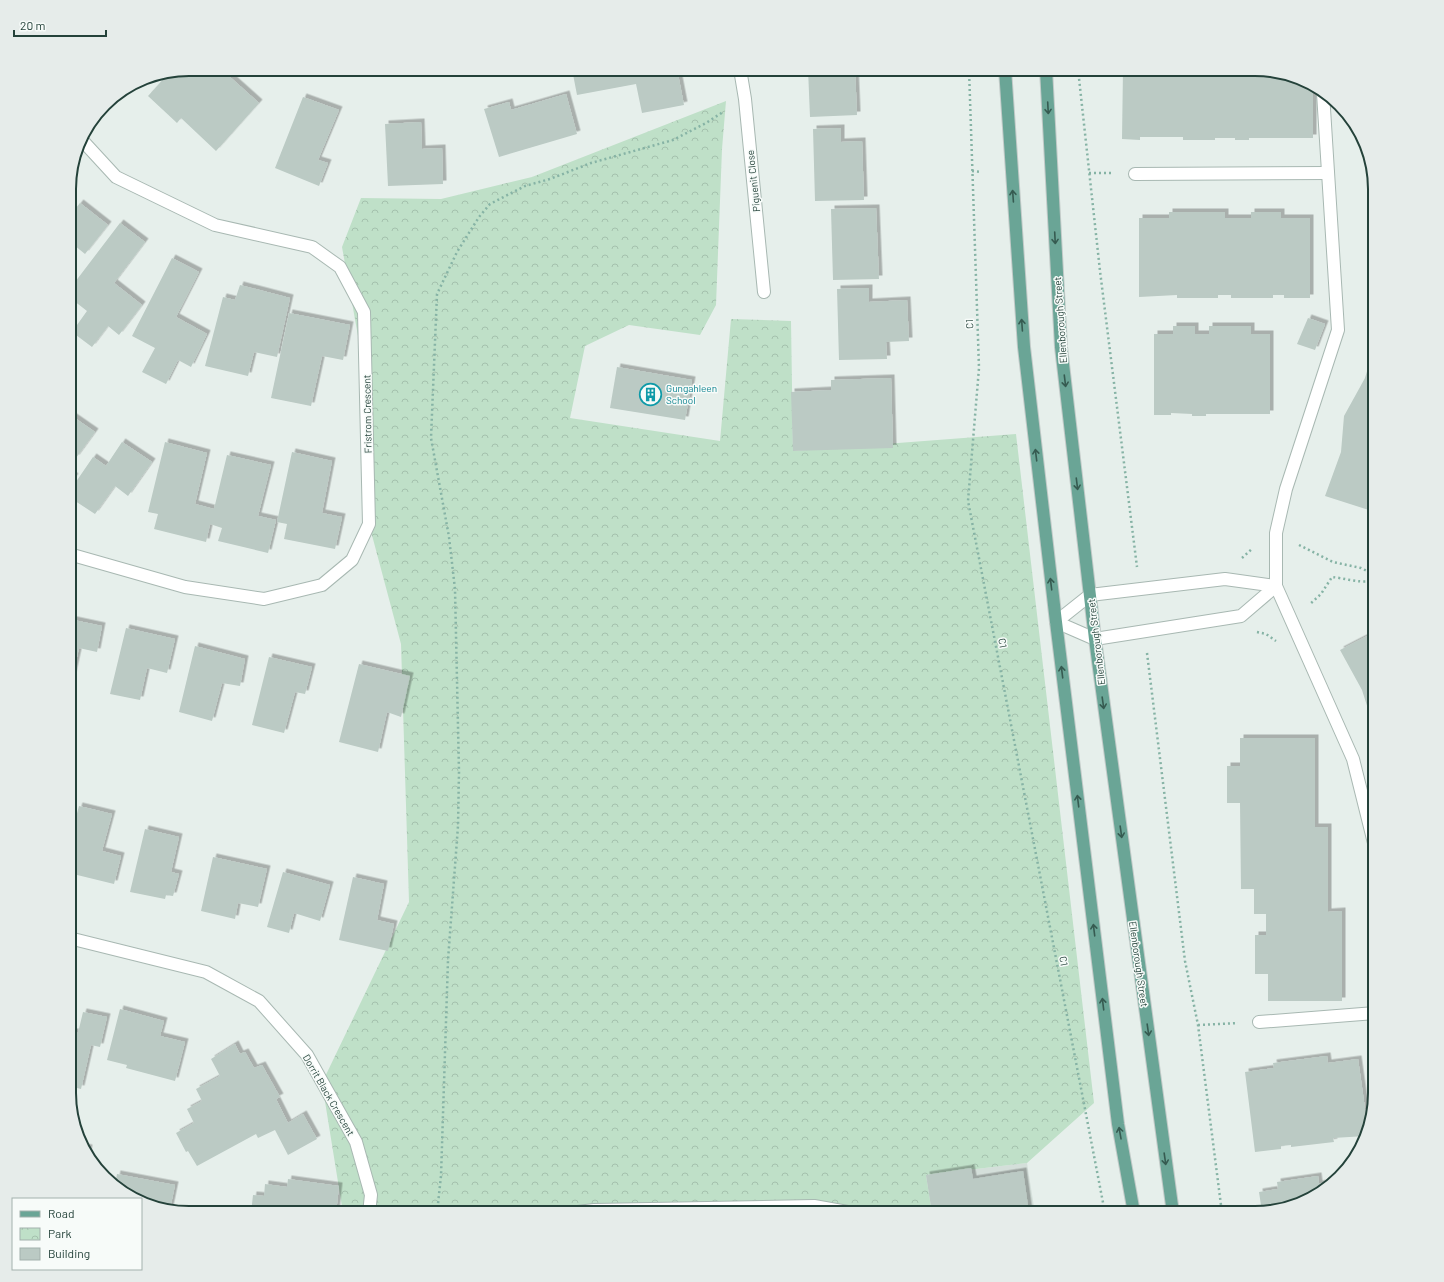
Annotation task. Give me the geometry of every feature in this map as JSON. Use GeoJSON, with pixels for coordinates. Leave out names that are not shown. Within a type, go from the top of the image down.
{"type":"FeatureCollection","features":[{"type":"Feature","properties":{"kind":"main road"},"geometry":{"type":"LineString","coordinates":[[1005,76],[1024,347],[1056,622],[1118,1124],[1133,1206]]}},
{"type":"Feature","properties":{"kind":"main road","name":"Ellenborough Street"},"geometry":{"type":"LineString","coordinates":[[1046,76],[1061,347],[1095,639],[1172,1206]]}},
{"type":"Feature","properties":{"kind":"street","name":"Piguenit Close"},"geometry":{"type":"LineString","coordinates":[[741,76],[745,99],[764,292]]}},
{"type":"Feature","properties":{"kind":"street"},"geometry":{"type":"LineString","coordinates":[[1323,99],[1338,330],[1286,490],[1276,533],[1276,586],[1353,759],[1368,819]]}},
{"type":"Feature","properties":{"kind":"street","name":"Fristrom Crescent"},"geometry":{"type":"LineString","coordinates":[[76,556],[185,587],[264,599],[322,585],[352,560],[369,524],[364,312],[340,267],[312,247],[214,225],[116,177],[86,144]]}},
{"type":"Feature","properties":{"kind":"street"},"geometry":{"type":"LineString","coordinates":[[1135,174],[1328,173]]}},
{"type":"Feature","properties":{"kind":"street"},"geometry":{"type":"LineString","coordinates":[[1225,579],[1276,586],[1241,616],[1095,639],[1056,622],[1090,595],[1225,579]]}},
{"type":"Feature","properties":{"kind":"street","name":"Dorrit Black Crescent"},"geometry":{"type":"LineString","coordinates":[[76,940],[206,972],[259,1001],[307,1055],[356,1142],[371,1195],[369,1206]]}},
{"type":"Feature","properties":{"kind":"street"},"geometry":{"type":"LineString","coordinates":[[1259,1022],[1368,1014]]}},
{"type":"Feature","properties":{"kind":"path","name":"C1"},"geometry":{"type":"LineString","coordinates":[[969,76],[979,368],[968,501],[1104,1206]]}},
{"type":"Feature","properties":{"kind":"path"},"geometry":{"type":"LineString","coordinates":[[1079,76],[1100,271],[1140,589]]}},
{"type":"Feature","properties":{"kind":"path"},"geometry":{"type":"LineString","coordinates":[[438,1206],[441,1176],[448,960],[458,826],[459,772],[455,589],[450,537],[431,438],[436,294],[457,252],[490,204],[525,186],[550,179],[591,163],[673,140],[706,123],[730,106],[745,99]]}},
{"type":"Feature","properties":{"kind":"path"},"geometry":{"type":"LineString","coordinates":[[972,171],[981,172]]}},
{"type":"Feature","properties":{"kind":"path"},"geometry":{"type":"LineString","coordinates":[[1276,533],[1333,562],[1361,568],[1368,572]]}},
{"type":"Feature","properties":{"kind":"path"},"geometry":{"type":"LineString","coordinates":[[1237,562],[1258,543]]}},
{"type":"Feature","properties":{"kind":"path"},"geometry":{"type":"LineString","coordinates":[[1137,567],[1144,570]]}},
{"type":"Feature","properties":{"kind":"path"},"geometry":{"type":"LineString","coordinates":[[1290,617],[1313,602],[1321,594],[1332,577],[1349,578],[1363,582],[1368,581]]}},
{"type":"Feature","properties":{"kind":"path"},"geometry":{"type":"LineString","coordinates":[[1145,631],[1185,961],[1198,1025],[1221,1206]]}},
{"type":"Feature","properties":{"kind":"path"},"geometry":{"type":"LineString","coordinates":[[1198,1025],[1259,1022]]}},
{"type":"Feature","properties":{"kind":"shaded area"},"geometry":{"type":"Polygon","coordinates":[[[1027,1163],[1034,1206],[931,1206],[926,1175],[1027,1163]]]}},
{"type":"Feature","properties":{"kind":"green space"},"geometry":{"type":"Polygon","coordinates":[[[726,101],[722,149],[716,305],[700,335],[629,325],[585,346],[570,418],[720,441],[731,319],[791,321],[793,451],[1016,434],[1094,1103],[1027,1163],[926,1175],[931,1206],[342,1206],[322,1083],[409,902],[401,644],[369,524],[367,386],[342,247],[361,198],[441,199],[532,177],[726,101]]]}},
{"type":"Feature","properties":{"kind":"building"},"geometry":{"type":"Polygon","coordinates":[[[189,76],[229,76],[259,103],[216,151],[181,118],[177,123],[148,96],[164,79],[167,78],[189,76]]]}},
{"type":"Feature","properties":{"kind":"building"},"geometry":{"type":"Polygon","coordinates":[[[573,76],[678,76],[684,105],[642,113],[636,84],[577,95],[573,76]]]}},
{"type":"Feature","properties":{"kind":"building"},"geometry":{"type":"Polygon","coordinates":[[[808,76],[855,76],[857,115],[810,117],[808,76]]]}},
{"type":"Feature","properties":{"kind":"building"},"geometry":{"type":"Polygon","coordinates":[[[1123,76],[1270,77],[1291,82],[1313,92],[1313,138],[1249,138],[1249,140],[1235,140],[1235,138],[1215,138],[1215,140],[1183,140],[1183,137],[1140,137],[1140,140],[1122,139],[1123,76]]]}},
{"type":"Feature","properties":{"kind":"building"},"geometry":{"type":"Polygon","coordinates":[[[566,94],[577,134],[499,157],[484,109],[509,102],[511,110],[566,94]]]}},
{"type":"Feature","properties":{"kind":"building"},"geometry":{"type":"Polygon","coordinates":[[[303,97],[339,110],[318,160],[328,163],[319,186],[275,168],[303,97]]]}},
{"type":"Feature","properties":{"kind":"building"},"geometry":{"type":"Polygon","coordinates":[[[421,122],[422,149],[442,148],[443,184],[388,186],[385,124],[421,122]]]}},
{"type":"Feature","properties":{"kind":"building"},"geometry":{"type":"Polygon","coordinates":[[[841,128],[841,142],[862,141],[864,200],[815,201],[813,129],[841,128]]]}},
{"type":"Feature","properties":{"kind":"building"},"geometry":{"type":"Polygon","coordinates":[[[80,203],[108,225],[85,254],[76,247],[76,208],[80,203]]]}},
{"type":"Feature","properties":{"kind":"building"},"geometry":{"type":"Polygon","coordinates":[[[876,208],[879,279],[833,280],[831,209],[876,208]]]}},
{"type":"Feature","properties":{"kind":"building"},"geometry":{"type":"Polygon","coordinates":[[[1169,212],[1225,212],[1225,218],[1251,218],[1251,212],[1281,212],[1281,218],[1310,218],[1310,298],[1284,298],[1284,295],[1273,295],[1273,298],[1231,298],[1231,295],[1218,295],[1218,298],[1177,298],[1177,295],[1139,297],[1139,218],[1169,218],[1169,212]]]}},
{"type":"Feature","properties":{"kind":"building"},"geometry":{"type":"Polygon","coordinates":[[[120,223],[145,242],[114,283],[142,305],[119,335],[108,326],[92,347],[76,335],[76,326],[87,311],[76,302],[76,281],[120,223]]]}},
{"type":"Feature","properties":{"kind":"building"},"geometry":{"type":"Polygon","coordinates":[[[172,258],[199,272],[176,317],[207,334],[191,367],[178,360],[166,384],[142,372],[155,348],[132,336],[172,258]]]}},
{"type":"Feature","properties":{"kind":"building"},"geometry":{"type":"Polygon","coordinates":[[[240,285],[290,298],[277,357],[254,352],[248,376],[205,366],[223,297],[235,300],[240,285]]]}},
{"type":"Feature","properties":{"kind":"building"},"geometry":{"type":"Polygon","coordinates":[[[869,288],[869,302],[907,300],[909,341],[886,342],[887,359],[839,360],[837,289],[869,288]]]}},
{"type":"Feature","properties":{"kind":"building"},"geometry":{"type":"Polygon","coordinates":[[[289,313],[350,325],[343,360],[322,356],[311,406],[271,398],[289,313]]]}},
{"type":"Feature","properties":{"kind":"building"},"geometry":{"type":"Polygon","coordinates":[[[1308,318],[1325,324],[1315,350],[1297,344],[1308,318]]]}},
{"type":"Feature","properties":{"kind":"building"},"geometry":{"type":"Polygon","coordinates":[[[1173,326],[1195,326],[1195,334],[1209,334],[1209,326],[1251,326],[1251,334],[1270,334],[1270,414],[1206,414],[1206,416],[1192,416],[1192,414],[1171,413],[1171,415],[1154,415],[1154,334],[1173,334],[1173,326]]]}},
{"type":"Feature","properties":{"kind":"building","name":"Gungahleen School"},"geometry":{"type":"Polygon","coordinates":[[[617,367],[692,380],[685,420],[610,408],[617,367]]]}},
{"type":"Feature","properties":{"kind":"building"},"geometry":{"type":"Polygon","coordinates":[[[1368,368],[1368,510],[1325,496],[1341,452],[1344,416],[1365,378],[1368,368]]]}},
{"type":"Feature","properties":{"kind":"building"},"geometry":{"type":"Polygon","coordinates":[[[891,378],[893,448],[793,451],[791,392],[831,390],[831,380],[891,378]]]}},
{"type":"Feature","properties":{"kind":"building"},"geometry":{"type":"Polygon","coordinates":[[[76,419],[95,432],[76,458],[76,419]]]}},
{"type":"Feature","properties":{"kind":"building"},"geometry":{"type":"Polygon","coordinates":[[[122,442],[152,462],[128,496],[115,486],[95,514],[76,502],[76,482],[93,457],[106,466],[122,442]]]}},
{"type":"Feature","properties":{"kind":"building"},"geometry":{"type":"Polygon","coordinates":[[[165,442],[207,453],[195,504],[214,509],[227,455],[271,465],[258,516],[276,520],[268,553],[218,541],[222,528],[210,524],[206,542],[154,529],[158,514],[148,512],[165,442]]]}},
{"type":"Feature","properties":{"kind":"building"},"geometry":{"type":"Polygon","coordinates":[[[292,452],[332,461],[322,513],[342,517],[335,549],[284,539],[287,524],[277,522],[292,452]]]}},
{"type":"Feature","properties":{"kind":"building"},"geometry":{"type":"Polygon","coordinates":[[[76,620],[102,626],[97,652],[79,648],[76,662],[76,620]]]}},
{"type":"Feature","properties":{"kind":"building"},"geometry":{"type":"Polygon","coordinates":[[[126,628],[175,639],[167,673],[147,668],[140,700],[110,694],[126,628]]]}},
{"type":"Feature","properties":{"kind":"building"},"geometry":{"type":"Polygon","coordinates":[[[1368,636],[1368,709],[1362,690],[1340,650],[1368,636]]]}},
{"type":"Feature","properties":{"kind":"building"},"geometry":{"type":"Polygon","coordinates":[[[195,646],[245,659],[240,686],[222,683],[212,721],[179,712],[195,646]]]}},
{"type":"Feature","properties":{"kind":"building"},"geometry":{"type":"Polygon","coordinates":[[[269,657],[312,667],[305,694],[295,692],[284,733],[252,725],[269,657]]]}},
{"type":"Feature","properties":{"kind":"building"},"geometry":{"type":"Polygon","coordinates":[[[359,664],[410,676],[401,717],[387,712],[378,752],[339,742],[359,664]]]}},
{"type":"Feature","properties":{"kind":"building"},"geometry":{"type":"Polygon","coordinates":[[[1240,738],[1315,738],[1315,827],[1328,827],[1328,912],[1342,911],[1342,1001],[1268,1001],[1268,974],[1255,974],[1255,935],[1266,935],[1266,914],[1254,914],[1254,889],[1241,889],[1240,803],[1227,803],[1227,766],[1240,766],[1240,738]]]}},
{"type":"Feature","properties":{"kind":"building"},"geometry":{"type":"Polygon","coordinates":[[[79,806],[112,814],[102,851],[121,856],[114,884],[76,875],[76,817],[79,806]]]}},
{"type":"Feature","properties":{"kind":"building"},"geometry":{"type":"Polygon","coordinates":[[[145,829],[179,837],[171,872],[179,874],[173,896],[166,895],[165,899],[130,892],[145,829]]]}},
{"type":"Feature","properties":{"kind":"building"},"geometry":{"type":"Polygon","coordinates":[[[213,857],[267,869],[258,907],[238,903],[235,919],[201,911],[213,857]]]}},
{"type":"Feature","properties":{"kind":"building"},"geometry":{"type":"Polygon","coordinates":[[[283,872],[330,885],[320,921],[294,913],[289,933],[267,927],[283,872]]]}},
{"type":"Feature","properties":{"kind":"building"},"geometry":{"type":"Polygon","coordinates":[[[353,877],[384,884],[377,920],[394,924],[388,951],[339,940],[353,877]]]}},
{"type":"Feature","properties":{"kind":"building"},"geometry":{"type":"Polygon","coordinates":[[[120,1009],[164,1021],[160,1036],[185,1042],[175,1081],[126,1068],[127,1065],[107,1060],[120,1009]]]}},
{"type":"Feature","properties":{"kind":"building"},"geometry":{"type":"Polygon","coordinates":[[[83,1012],[107,1017],[100,1047],[91,1045],[81,1089],[76,1088],[76,1033],[78,1033],[83,1012]]]}},
{"type":"Feature","properties":{"kind":"building"},"geometry":{"type":"Polygon","coordinates":[[[235,1044],[240,1054],[245,1052],[254,1068],[262,1065],[280,1097],[276,1099],[288,1123],[303,1114],[317,1139],[288,1155],[275,1130],[258,1138],[256,1134],[197,1166],[188,1151],[186,1152],[176,1133],[194,1123],[187,1109],[202,1101],[196,1089],[220,1076],[211,1059],[235,1044]]]}},
{"type":"Feature","properties":{"kind":"building"},"geometry":{"type":"Polygon","coordinates":[[[1327,1056],[1328,1063],[1358,1059],[1366,1115],[1359,1136],[1333,1138],[1334,1142],[1291,1147],[1291,1145],[1281,1146],[1281,1149],[1255,1152],[1245,1072],[1274,1068],[1273,1063],[1327,1056]]]}},
{"type":"Feature","properties":{"kind":"building"},"geometry":{"type":"Polygon","coordinates":[[[971,1168],[973,1179],[1023,1171],[1028,1206],[931,1206],[926,1175],[971,1168]]]}},
{"type":"Feature","properties":{"kind":"building"},"geometry":{"type":"Polygon","coordinates":[[[117,1174],[175,1185],[171,1205],[153,1200],[139,1194],[116,1179],[117,1174]]]}},
{"type":"Feature","properties":{"kind":"building"},"geometry":{"type":"Polygon","coordinates":[[[1318,1176],[1319,1184],[1324,1183],[1298,1197],[1277,1204],[1261,1206],[1259,1192],[1278,1189],[1277,1182],[1318,1176]]]}},
{"type":"Feature","properties":{"kind":"building"},"geometry":{"type":"Polygon","coordinates":[[[288,1179],[339,1186],[337,1206],[252,1206],[253,1195],[264,1196],[265,1184],[287,1187],[288,1179]]]}},
{"type":"Feature","properties":{"kind":"place","name":"Gungahleen School"},"geometry":{"type":"Point","coordinates":[651,394]}}]}
